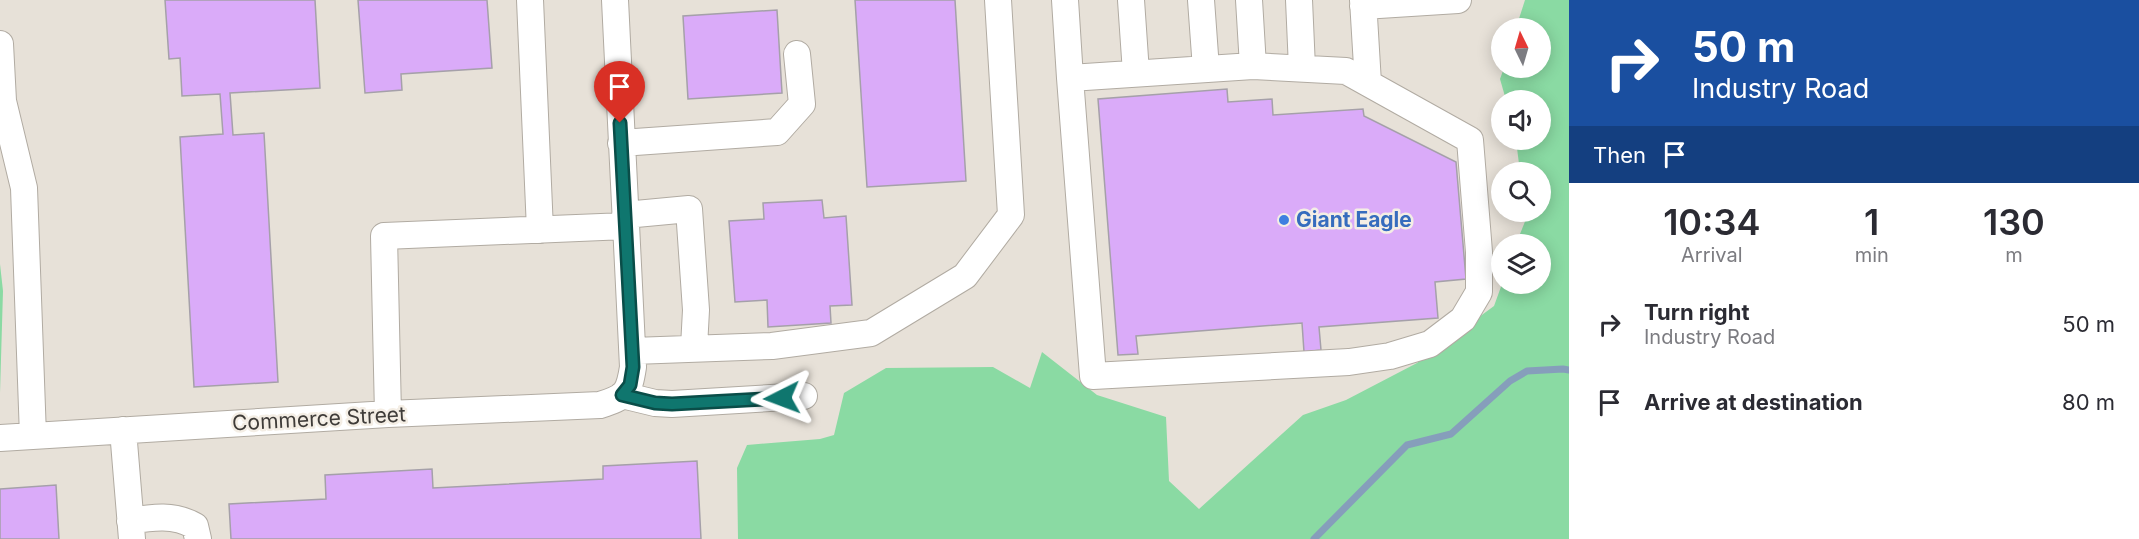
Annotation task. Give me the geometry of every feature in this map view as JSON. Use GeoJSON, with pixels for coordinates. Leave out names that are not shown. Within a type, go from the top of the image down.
{"type":"FeatureCollection","features":[{"type":"Feature","properties":{"kind":"street"},"geometry":{"type":"LineString","coordinates":[[530,0],[540,230]]}},
{"type":"Feature","properties":{"kind":"street"},"geometry":{"type":"LineString","coordinates":[[615,0],[633,351],[633,367],[626,390],[655,403],[672,404],[804,396]]}},
{"type":"Feature","properties":{"kind":"street"},"geometry":{"type":"LineString","coordinates":[[633,351],[772,346],[871,333],[965,276],[1011,215],[998,0]]}},
{"type":"Feature","properties":{"kind":"street"},"geometry":{"type":"LineString","coordinates":[[1065,0],[1070,78],[1093,376],[1349,362],[1390,356],[1430,344],[1463,319],[1479,292],[1479,252],[1470,140],[1346,70],[1253,66],[1070,78]]}},
{"type":"Feature","properties":{"kind":"street"},"geometry":{"type":"LineString","coordinates":[[1131,0],[1136,73]]}},
{"type":"Feature","properties":{"kind":"street"},"geometry":{"type":"LineString","coordinates":[[1201,0],[1206,69]]}},
{"type":"Feature","properties":{"kind":"street"},"geometry":{"type":"LineString","coordinates":[[1249,0],[1253,66]]}},
{"type":"Feature","properties":{"kind":"street"},"geometry":{"type":"LineString","coordinates":[[1299,0],[1302,68]]}},
{"type":"Feature","properties":{"kind":"street"},"geometry":{"type":"LineString","coordinates":[[1368,83],[1363,3],[1458,0]]}},
{"type":"Feature","properties":{"kind":"street"},"geometry":{"type":"LineString","coordinates":[[0,44],[1,101],[24,188],[33,436]]}},
{"type":"Feature","properties":{"kind":"street"},"geometry":{"type":"LineString","coordinates":[[621,143],[777,132],[802,104],[797,54]]}},
{"type":"Feature","properties":{"kind":"street"},"geometry":{"type":"LineString","coordinates":[[388,414],[384,236],[540,230],[625,221],[689,209],[696,310],[694,348]]}},
{"type":"Feature","properties":{"kind":"street","name":"Commerce Street"},"geometry":{"type":"LineString","coordinates":[[0,438],[388,414],[600,405],[619,399],[626,390]]}},
{"type":"Feature","properties":{"kind":"street"},"geometry":{"type":"LineString","coordinates":[[123,430],[131,530],[172,517],[195,526],[198,539]]}},
{"type":"Feature","properties":{"kind":"green space"},"geometry":{"type":"Polygon","coordinates":[[[1525,0],[1569,0],[1569,539],[738,539],[737,468],[747,445],[820,439],[834,435],[844,393],[886,368],[993,367],[1030,388],[1042,352],[1097,395],[1166,417],[1169,481],[1199,509],[1303,415],[1346,400],[1417,363],[1494,306],[1498,294],[1551,294],[1551,234],[1520,234],[1525,222],[1551,222],[1551,162],[1519,162],[1517,150],[1551,150],[1551,90],[1503,90],[1500,79],[1551,78],[1551,18],[1519,18],[1525,0]]]}},
{"type":"Feature","properties":{"kind":"green space"},"geometry":{"type":"Polygon","coordinates":[[[0,264],[3,291],[0,393],[0,264]]]}},
{"type":"Feature","properties":{"kind":"building"},"geometry":{"type":"Polygon","coordinates":[[[165,0],[315,0],[320,88],[230,93],[233,135],[264,133],[278,382],[194,387],[180,137],[223,134],[220,94],[182,96],[180,58],[169,59],[165,0]]]}},
{"type":"Feature","properties":{"kind":"building"},"geometry":{"type":"Polygon","coordinates":[[[358,0],[487,0],[492,68],[401,74],[402,90],[365,93],[358,0]]]}},
{"type":"Feature","properties":{"kind":"building"},"geometry":{"type":"Polygon","coordinates":[[[855,0],[955,0],[966,181],[867,187],[855,0]]]}},
{"type":"Feature","properties":{"kind":"building"},"geometry":{"type":"Polygon","coordinates":[[[777,10],[782,93],[688,99],[683,16],[777,10]]]}},
{"type":"Feature","properties":{"kind":"building","name":"Giant Eagle"},"geometry":{"type":"Polygon","coordinates":[[[1227,89],[1228,102],[1272,99],[1273,115],[1363,109],[1364,116],[1456,162],[1466,279],[1435,282],[1438,318],[1319,327],[1321,350],[1304,352],[1302,323],[1136,336],[1138,354],[1118,355],[1098,99],[1227,89]]]}},
{"type":"Feature","properties":{"kind":"building"},"geometry":{"type":"Polygon","coordinates":[[[822,200],[824,218],[846,216],[852,305],[830,306],[831,323],[768,327],[767,300],[735,302],[729,221],[764,219],[763,203],[822,200]]]}},
{"type":"Feature","properties":{"kind":"building"},"geometry":{"type":"Polygon","coordinates":[[[697,461],[701,539],[231,539],[229,504],[326,499],[325,475],[432,469],[433,488],[603,479],[603,466],[697,461]]]}},
{"type":"Feature","properties":{"kind":"building"},"geometry":{"type":"Polygon","coordinates":[[[56,485],[59,539],[0,539],[0,489],[56,485]]]}},
{"type":"Feature","properties":{"kind":"waterway"},"geometry":{"type":"LineString","coordinates":[[1314,539],[1407,445],[1451,434],[1510,381],[1527,371],[1569,370]]}},
{"type":"Feature","properties":{"kind":"place","name":"Giant Eagle"},"geometry":{"type":"Point","coordinates":[1284,220]}},
{"type":"Feature","properties":{"kind":"route"},"geometry":{"type":"LineString","coordinates":[[620,123],[633,367],[630,385],[622,395],[655,403],[672,404],[782,398]]}}]}
